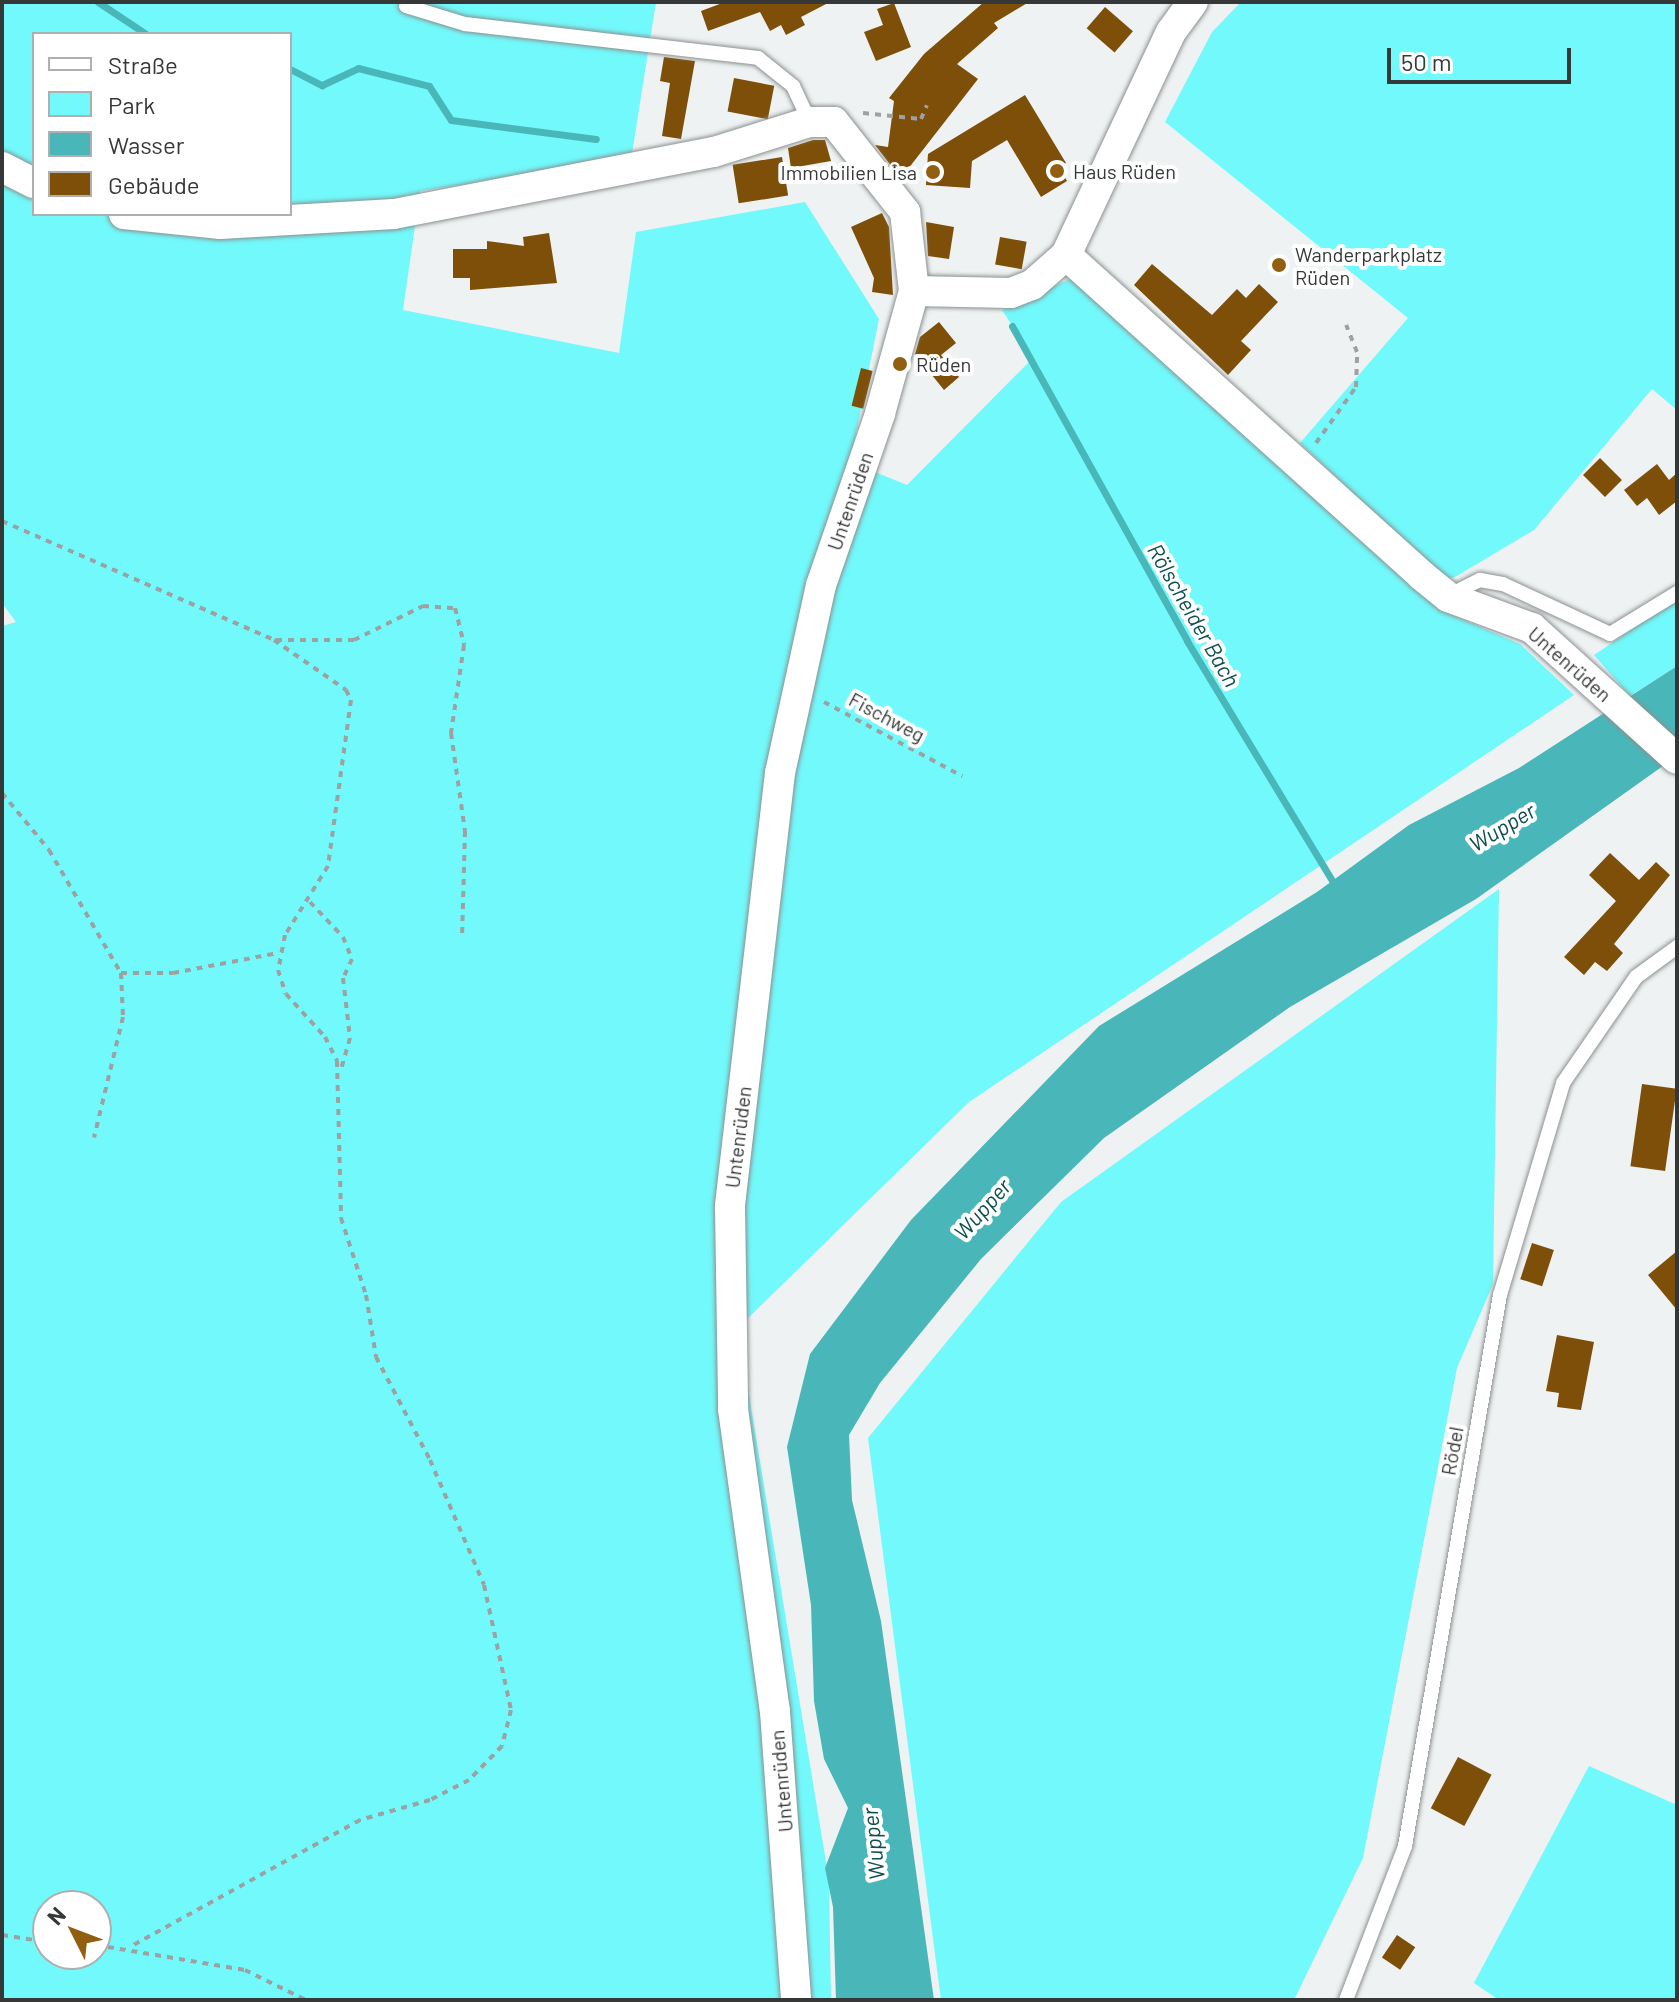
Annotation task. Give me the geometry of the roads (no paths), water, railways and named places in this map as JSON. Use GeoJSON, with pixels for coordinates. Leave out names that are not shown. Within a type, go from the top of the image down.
{"type":"FeatureCollection","features":[{"type":"Feature","properties":{"kind":"street"},"geometry":{"type":"LineString","coordinates":[[914,291],[1011,293],[1032,285],[1066,255],[1165,44],[1193,2]]}},
{"type":"Feature","properties":{"kind":"street"},"geometry":{"type":"LineString","coordinates":[[139,216],[190,223],[287,222],[485,201],[575,175],[714,152],[822,122]]}},
{"type":"Feature","properties":{"kind":"street","name":"Untenrüden"},"geometry":{"type":"LineString","coordinates":[[796,2000],[775,1712],[735,1439],[727,1268],[780,773],[821,585],[880,414],[914,291],[905,212],[822,122]]}},
{"type":"Feature","properties":{"kind":"street"},"geometry":{"type":"LineString","coordinates":[[2,167],[32,182]]}},
{"type":"Feature","properties":{"kind":"street","name":"Untenrüden"},"geometry":{"type":"LineString","coordinates":[[1066,255],[1298,466],[1448,597],[1518,620],[1551,645],[1677,759]]}},
{"type":"Feature","properties":{"kind":"lane"},"geometry":{"type":"LineString","coordinates":[[406,6],[465,24],[758,58],[793,86],[822,122]]}},
{"type":"Feature","properties":{"kind":"lane","name":"Untenrüden"},"geometry":{"type":"LineString","coordinates":[[1448,597],[1480,580],[1503,584],[1610,634],[1677,593]]}},
{"type":"Feature","properties":{"kind":"lane","name":"Rödel"},"geometry":{"type":"LineString","coordinates":[[1346,2000],[1405,1846],[1500,1295],[1563,1083],[1636,977],[1677,947]]}},
{"type":"Feature","properties":{"kind":"water","name":"Wupper"},"geometry":{"type":"Polygon","coordinates":[[[1677,666],[1677,756],[1476,899],[1290,1007],[1104,1138],[981,1259],[880,1383],[849,1435],[852,1500],[881,1621],[934,2000],[836,2000],[833,1907],[825,1868],[848,1808],[824,1759],[814,1701],[811,1605],[787,1447],[810,1354],[911,1220],[1099,1026],[1317,892],[1409,825],[1519,768],[1677,666]]]}},
{"type":"Feature","properties":{"kind":"waterway","name":"Rölscheider Bach"},"geometry":{"type":"LineString","coordinates":[[98,2],[143,32]]}},
{"type":"Feature","properties":{"kind":"waterway","name":"Rölscheider Bach"},"geometry":{"type":"LineString","coordinates":[[292,70],[322,85],[358,68],[429,86],[451,120],[596,139]]}},
{"type":"Feature","properties":{"kind":"waterway","name":"Rölscheider Bach"},"geometry":{"type":"LineString","coordinates":[[1012,326],[1187,641],[1337,889]]}},
{"type":"Feature","properties":{"kind":"place","name":"Haus Rüden"},"geometry":{"type":"Point","coordinates":[1057,171]}},
{"type":"Feature","properties":{"kind":"place","name":"Immobilien Lisa"},"geometry":{"type":"Point","coordinates":[933,172]}},
{"type":"Feature","properties":{"kind":"place","name":"Wanderparkplatz Rüden"},"geometry":{"type":"Point","coordinates":[1279,265]}},
{"type":"Feature","properties":{"kind":"place","name":"Rüden"},"geometry":{"type":"Point","coordinates":[900,364]}}]}
